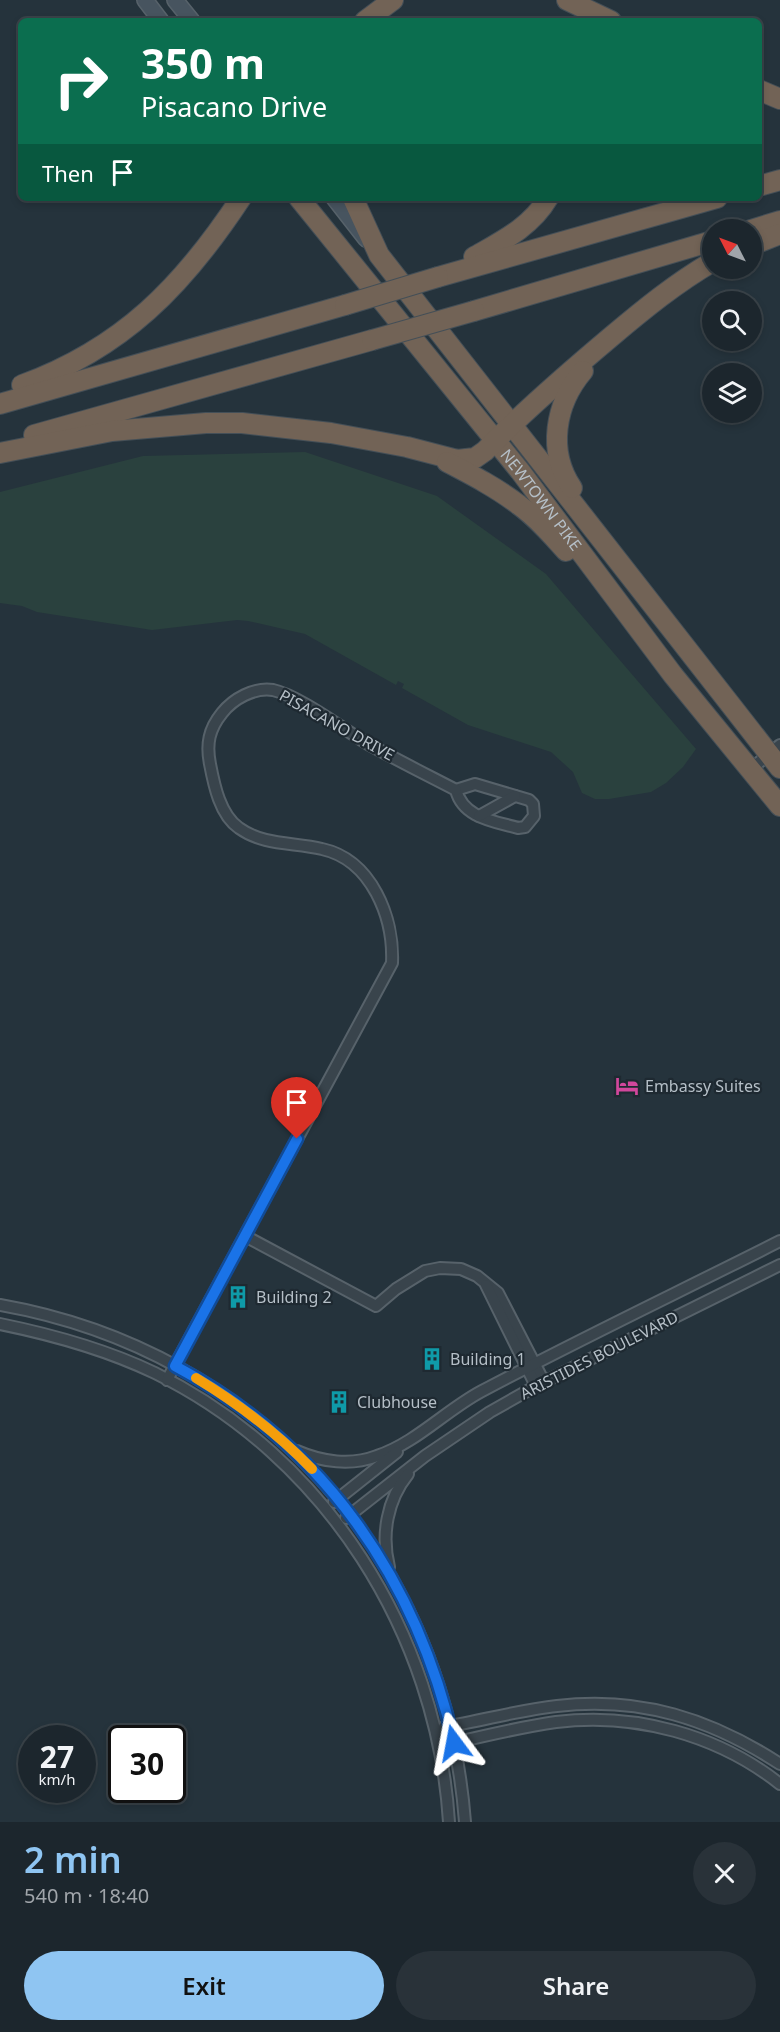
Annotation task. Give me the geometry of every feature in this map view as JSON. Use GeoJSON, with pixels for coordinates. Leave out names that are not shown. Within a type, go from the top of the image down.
{"type":"FeatureCollection","features":[{"type":"Feature","properties":{"kind":"highway"},"geometry":{"type":"LineString","coordinates":[[369,18],[393,0]]}},
{"type":"Feature","properties":{"kind":"highway"},"geometry":{"type":"LineString","coordinates":[[567,0],[605,18]]}},
{"type":"Feature","properties":{"kind":"highway"},"geometry":{"type":"LineString","coordinates":[[762,91],[780,99]]}},
{"type":"Feature","properties":{"kind":"highway"},"geometry":{"type":"LineString","coordinates":[[762,185],[780,180]]}},
{"type":"Feature","properties":{"kind":"highway"},"geometry":{"type":"LineString","coordinates":[[0,393],[47,376],[86,357],[129,327],[180,281],[239,201]]}},
{"type":"Feature","properties":{"kind":"highway","name":"NEWTOWN PIKE"},"geometry":{"type":"LineString","coordinates":[[300,201],[495,440],[673,675],[780,806]]}},
{"type":"Feature","properties":{"kind":"highway"},"geometry":{"type":"LineString","coordinates":[[354,201],[379,255]]}},
{"type":"Feature","properties":{"kind":"highway"},"geometry":{"type":"LineString","coordinates":[[438,277],[504,241],[534,218],[546,201]]}},
{"type":"Feature","properties":{"kind":"highway"},"geometry":{"type":"LineString","coordinates":[[0,404],[706,201]]}},
{"type":"Feature","properties":{"kind":"highway"},"geometry":{"type":"LineString","coordinates":[[762,227],[780,221]]}},
{"type":"Feature","properties":{"kind":"highway"},"geometry":{"type":"LineString","coordinates":[[762,241],[780,234]]}},
{"type":"Feature","properties":{"kind":"highway"},"geometry":{"type":"LineString","coordinates":[[0,444],[474,311],[702,244]]}},
{"type":"Feature","properties":{"kind":"highway","name":"NEWTOWN PIKE"},"geometry":{"type":"LineString","coordinates":[[379,255],[648,599],[776,755]]}},
{"type":"Feature","properties":{"kind":"highway"},"geometry":{"type":"LineString","coordinates":[[0,453],[112,432],[206,423],[242,423],[331,433],[407,447],[457,460],[475,458],[584,359],[660,296],[702,269]]}},
{"type":"Feature","properties":{"kind":"highway"},"geometry":{"type":"LineString","coordinates":[[612,336],[577,378],[562,404],[556,432],[560,465],[568,482],[648,599]]}},
{"type":"Feature","properties":{"kind":"highway"},"geometry":{"type":"LineString","coordinates":[[434,455],[487,483],[534,517],[673,675]]}},
{"type":"Feature","properties":{"kind":"main road"},"geometry":{"type":"LineString","coordinates":[[145,0],[159,18]]}},
{"type":"Feature","properties":{"kind":"main road"},"geometry":{"type":"LineString","coordinates":[[175,0],[190,18]]}},
{"type":"Feature","properties":{"kind":"main road","name":"NEWTOWN PIKE"},"geometry":{"type":"LineString","coordinates":[[336,201],[379,255]]}},
{"type":"Feature","properties":{"kind":"street","name":"PISACANO DRIVE"},"geometry":{"type":"LineString","coordinates":[[167,1380],[392,963],[393,946],[382,904],[373,887],[359,869],[324,849],[272,843],[238,828],[224,810],[214,789],[209,757],[210,730],[228,705],[244,695],[274,690],[299,701],[368,743],[456,790]]}},
{"type":"Feature","properties":{"kind":"street"},"geometry":{"type":"LineString","coordinates":[[751,768],[776,755]]}},
{"type":"Feature","properties":{"kind":"street"},"geometry":{"type":"LineString","coordinates":[[475,784],[515,796],[529,800],[533,804],[534,816],[525,826],[518,828],[466,810],[459,801],[456,790],[475,784]]}},
{"type":"Feature","properties":{"kind":"street"},"geometry":{"type":"LineString","coordinates":[[479,816],[515,796]]}},
{"type":"Feature","properties":{"kind":"street"},"geometry":{"type":"LineString","coordinates":[[245,1236],[376,1306],[396,1289],[425,1271],[440,1268],[461,1269],[477,1276],[498,1293],[540,1384]]}},
{"type":"Feature","properties":{"kind":"street","name":"ARISTIDES BOULEVARD"},"geometry":{"type":"LineString","coordinates":[[287,1444],[308,1455],[343,1462],[361,1461],[388,1452],[479,1393],[780,1241]]}},
{"type":"Feature","properties":{"kind":"street","name":"ARISTIDES BOULEVARD"},"geometry":{"type":"LineString","coordinates":[[339,1525],[425,1456],[490,1413],[540,1384],[780,1265]]}},
{"type":"Feature","properties":{"kind":"street"},"geometry":{"type":"LineString","coordinates":[[0,1305],[68,1320],[175,1366],[245,1410],[287,1444],[338,1499],[392,1576],[414,1619],[436,1674],[451,1726],[463,1792],[465,1822]]}},
{"type":"Feature","properties":{"kind":"street"},"geometry":{"type":"LineString","coordinates":[[21,1328],[25,1309]]}},
{"type":"Feature","properties":{"kind":"street"},"geometry":{"type":"LineString","coordinates":[[0,1324],[50,1335],[106,1352],[167,1380],[221,1412],[251,1435],[282,1462],[326,1509],[374,1576],[398,1622],[423,1685],[439,1746],[448,1822]]}},
{"type":"Feature","properties":{"kind":"street","name":"ARISTIDES BOULEVARD"},"geometry":{"type":"LineString","coordinates":[[326,1509],[432,1424]]}},
{"type":"Feature","properties":{"kind":"street","name":"ARISTIDES BOULEVARD"},"geometry":{"type":"LineString","coordinates":[[392,1576],[386,1543],[388,1514],[394,1496],[405,1478],[425,1456]]}},
{"type":"Feature","properties":{"kind":"street"},"geometry":{"type":"LineString","coordinates":[[435,1729],[555,1706],[603,1704],[640,1707],[708,1725],[754,1747],[780,1764]]}},
{"type":"Feature","properties":{"kind":"street"},"geometry":{"type":"LineString","coordinates":[[439,1746],[557,1722],[576,1720],[628,1722],[676,1731],[702,1740],[750,1763],[780,1784]]}},
{"type":"Feature","properties":{"kind":"green space"},"geometry":{"type":"Polygon","coordinates":[[[305,452],[437,496],[546,574],[696,749],[683,767],[666,783],[651,792],[595,799],[582,793],[573,772],[551,752],[468,725],[402,688],[404,684],[398,681],[396,685],[305,634],[237,620],[152,630],[37,612],[22,606],[0,603],[0,492],[143,456],[305,452]]]}},
{"type":"Feature","properties":{"kind":"slow traffic"},"geometry":{"type":"LineString","coordinates":[[196,1378],[245,1410],[287,1444],[312,1469]]}},
{"type":"Feature","properties":{"kind":"place","name":"Embassy Suites"},"geometry":{"type":"Point","coordinates":[627,1086]}},
{"type":"Feature","properties":{"kind":"place","name":"Building 2"},"geometry":{"type":"Point","coordinates":[238,1297]}},
{"type":"Feature","properties":{"kind":"place","name":"Building 1"},"geometry":{"type":"Point","coordinates":[432,1359]}},
{"type":"Feature","properties":{"kind":"place","name":"Clubhouse"},"geometry":{"type":"Point","coordinates":[339,1402]}},
{"type":"Feature","properties":{"kind":"route"},"geometry":{"type":"LineString","coordinates":[[297,1139],[175,1366],[204,1382],[245,1410],[287,1444],[319,1476],[363,1531],[392,1576],[414,1619],[436,1674],[454,1743]]}}]}
